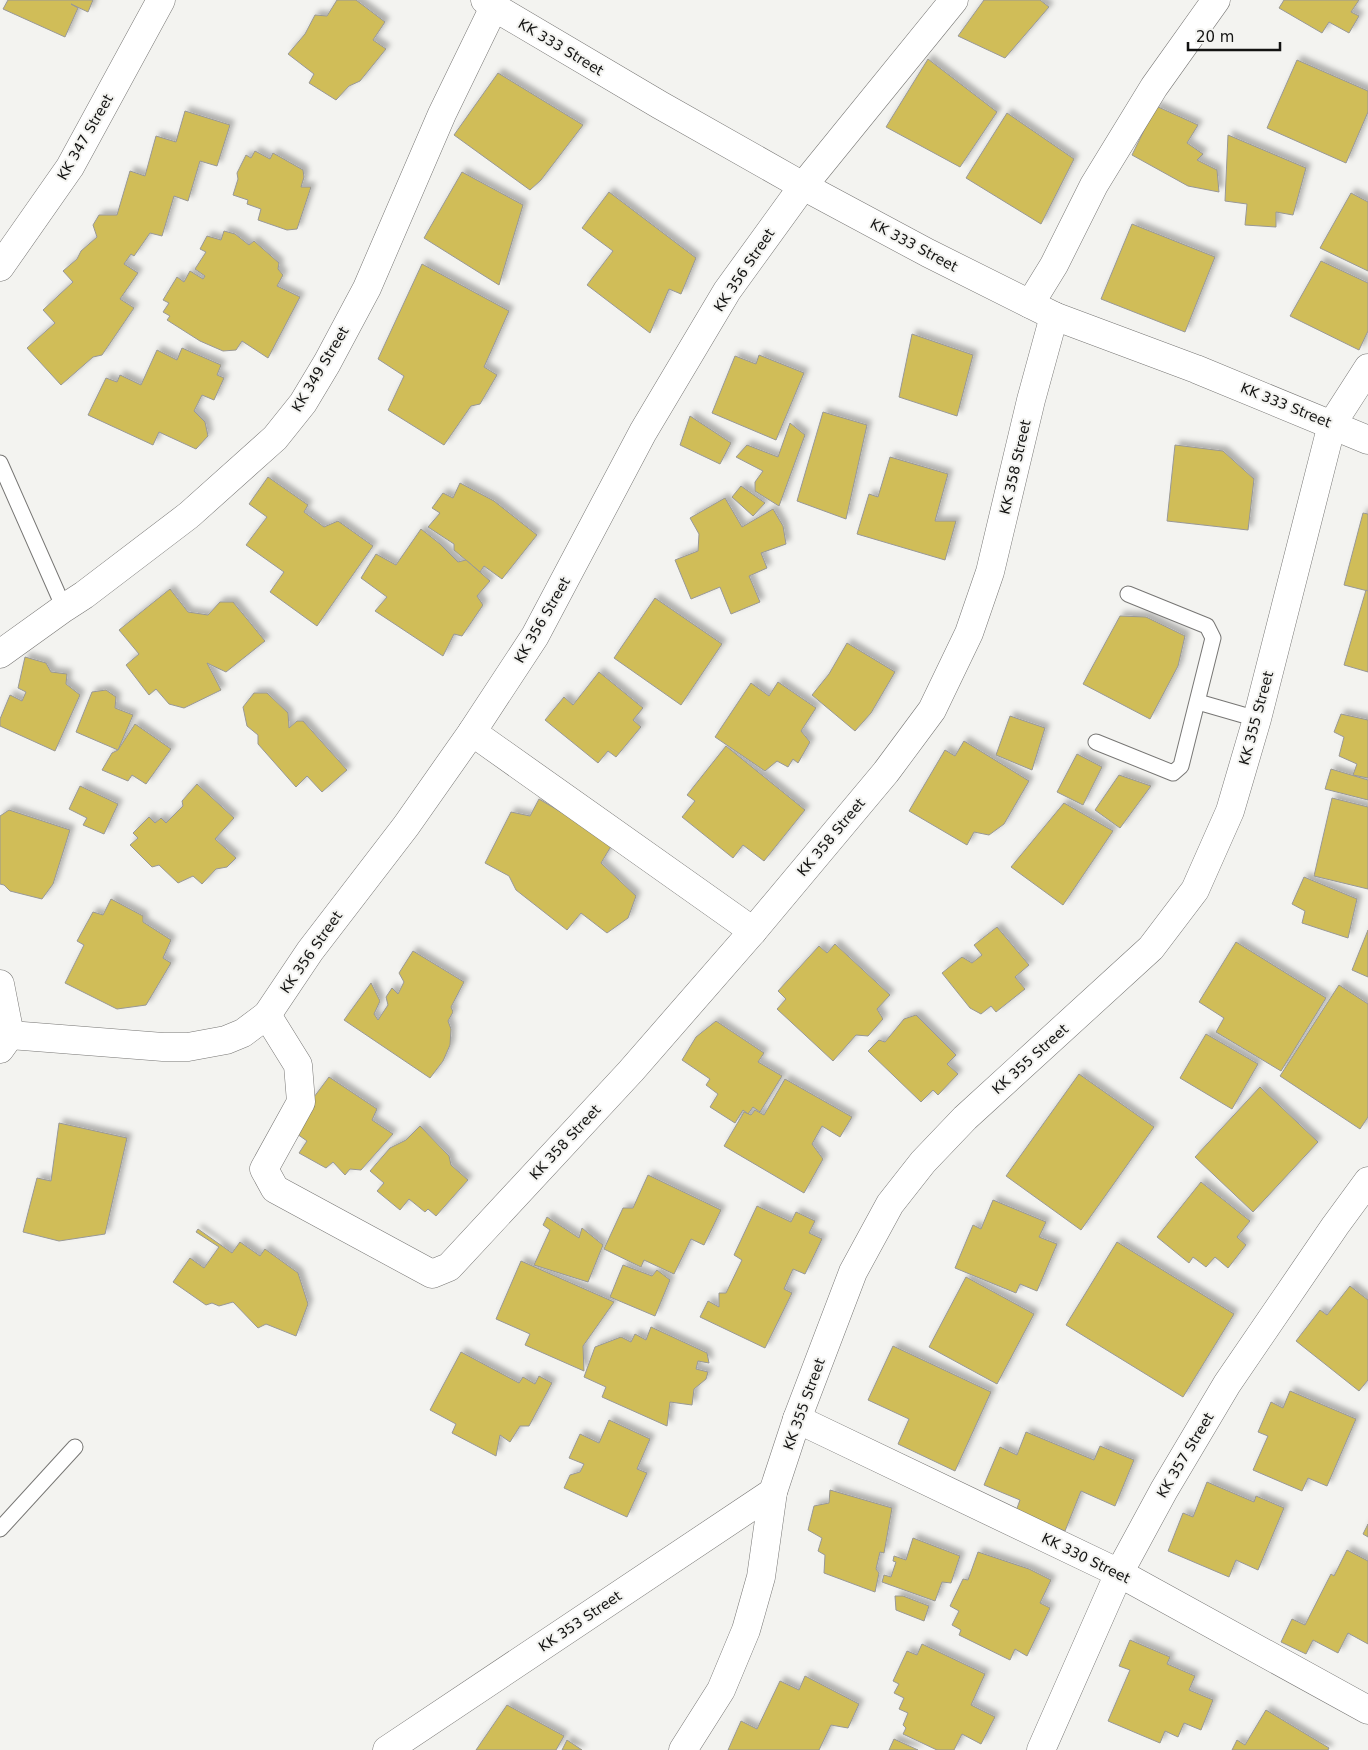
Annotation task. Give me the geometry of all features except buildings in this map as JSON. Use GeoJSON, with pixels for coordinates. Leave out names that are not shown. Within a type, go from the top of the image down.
{"type":"FeatureCollection","features":[{"type":"Feature","properties":{"kind":"street","name":"KK 347 Street"},"geometry":{"type":"LineString","coordinates":[[0,267],[70,167],[161,0]]}},
{"type":"Feature","properties":{"kind":"street","name":"KK 356 Street"},"geometry":{"type":"LineString","coordinates":[[5,1042],[188,1047],[208,1044],[243,1033],[267,1015],[310,951],[406,826],[472,732],[535,636],[644,432],[727,291],[802,186],[954,0]]}},
{"type":"Feature","properties":{"kind":"street","name":"KK 358 Street"},"geometry":{"type":"LineString","coordinates":[[267,1015],[298,1065],[301,1102],[264,1169],[275,1189],[432,1274],[449,1268],[631,1071],[753,931],[886,772],[932,710],[969,633],[990,572],[1031,400],[1042,310],[1054,265],[1094,185],[1154,87],[1216,0]]}},
{"type":"Feature","properties":{"kind":"street","name":"KK 333 Street"},"geometry":{"type":"LineString","coordinates":[[490,4],[660,105],[802,186],[928,253],[1042,310],[1196,369],[1368,440]]}},
{"type":"Feature","properties":{"kind":"street","name":"KK 349 Street"},"geometry":{"type":"LineString","coordinates":[[0,654],[84,595],[189,515],[275,438],[303,403],[327,363],[367,288],[490,4]]}},
{"type":"Feature","properties":{"kind":"street","name":"KK 355 Street"},"geometry":{"type":"LineString","coordinates":[[683,1750],[721,1690],[746,1630],[761,1577],[773,1492],[797,1419],[852,1272],[890,1204],[923,1162],[964,1118],[1151,948],[1195,890],[1230,811],[1257,719],[1332,424],[1368,368]]}},
{"type":"Feature","properties":{"kind":"street"},"geometry":{"type":"LineString","coordinates":[[472,732],[753,931]]}},
{"type":"Feature","properties":{"kind":"street"},"geometry":{"type":"LineString","coordinates":[[0,984],[5,1042]]}},
{"type":"Feature","properties":{"kind":"street","name":"KK 357 Street"},"geometry":{"type":"LineString","coordinates":[[1041,1750],[1119,1573],[1164,1490],[1227,1384],[1368,1181]]}},
{"type":"Feature","properties":{"kind":"street","name":"KK 330 Street"},"geometry":{"type":"LineString","coordinates":[[797,1419],[1119,1573],[1368,1710]]}},
{"type":"Feature","properties":{"kind":"street","name":"KK 353 Street"},"geometry":{"type":"LineString","coordinates":[[386,1750],[773,1492]]}},
{"type":"Feature","properties":{"kind":"lane"},"geometry":{"type":"LineString","coordinates":[[0,463],[64,608]]}},
{"type":"Feature","properties":{"kind":"lane"},"geometry":{"type":"LineString","coordinates":[[1096,742],[1173,773],[1181,766],[1213,638],[1207,626],[1128,594]]}},
{"type":"Feature","properties":{"kind":"lane"},"geometry":{"type":"LineString","coordinates":[[1198,702],[1257,719]]}},
{"type":"Feature","properties":{"kind":"lane"},"geometry":{"type":"LineString","coordinates":[[0,1529],[75,1447]]}}]}
